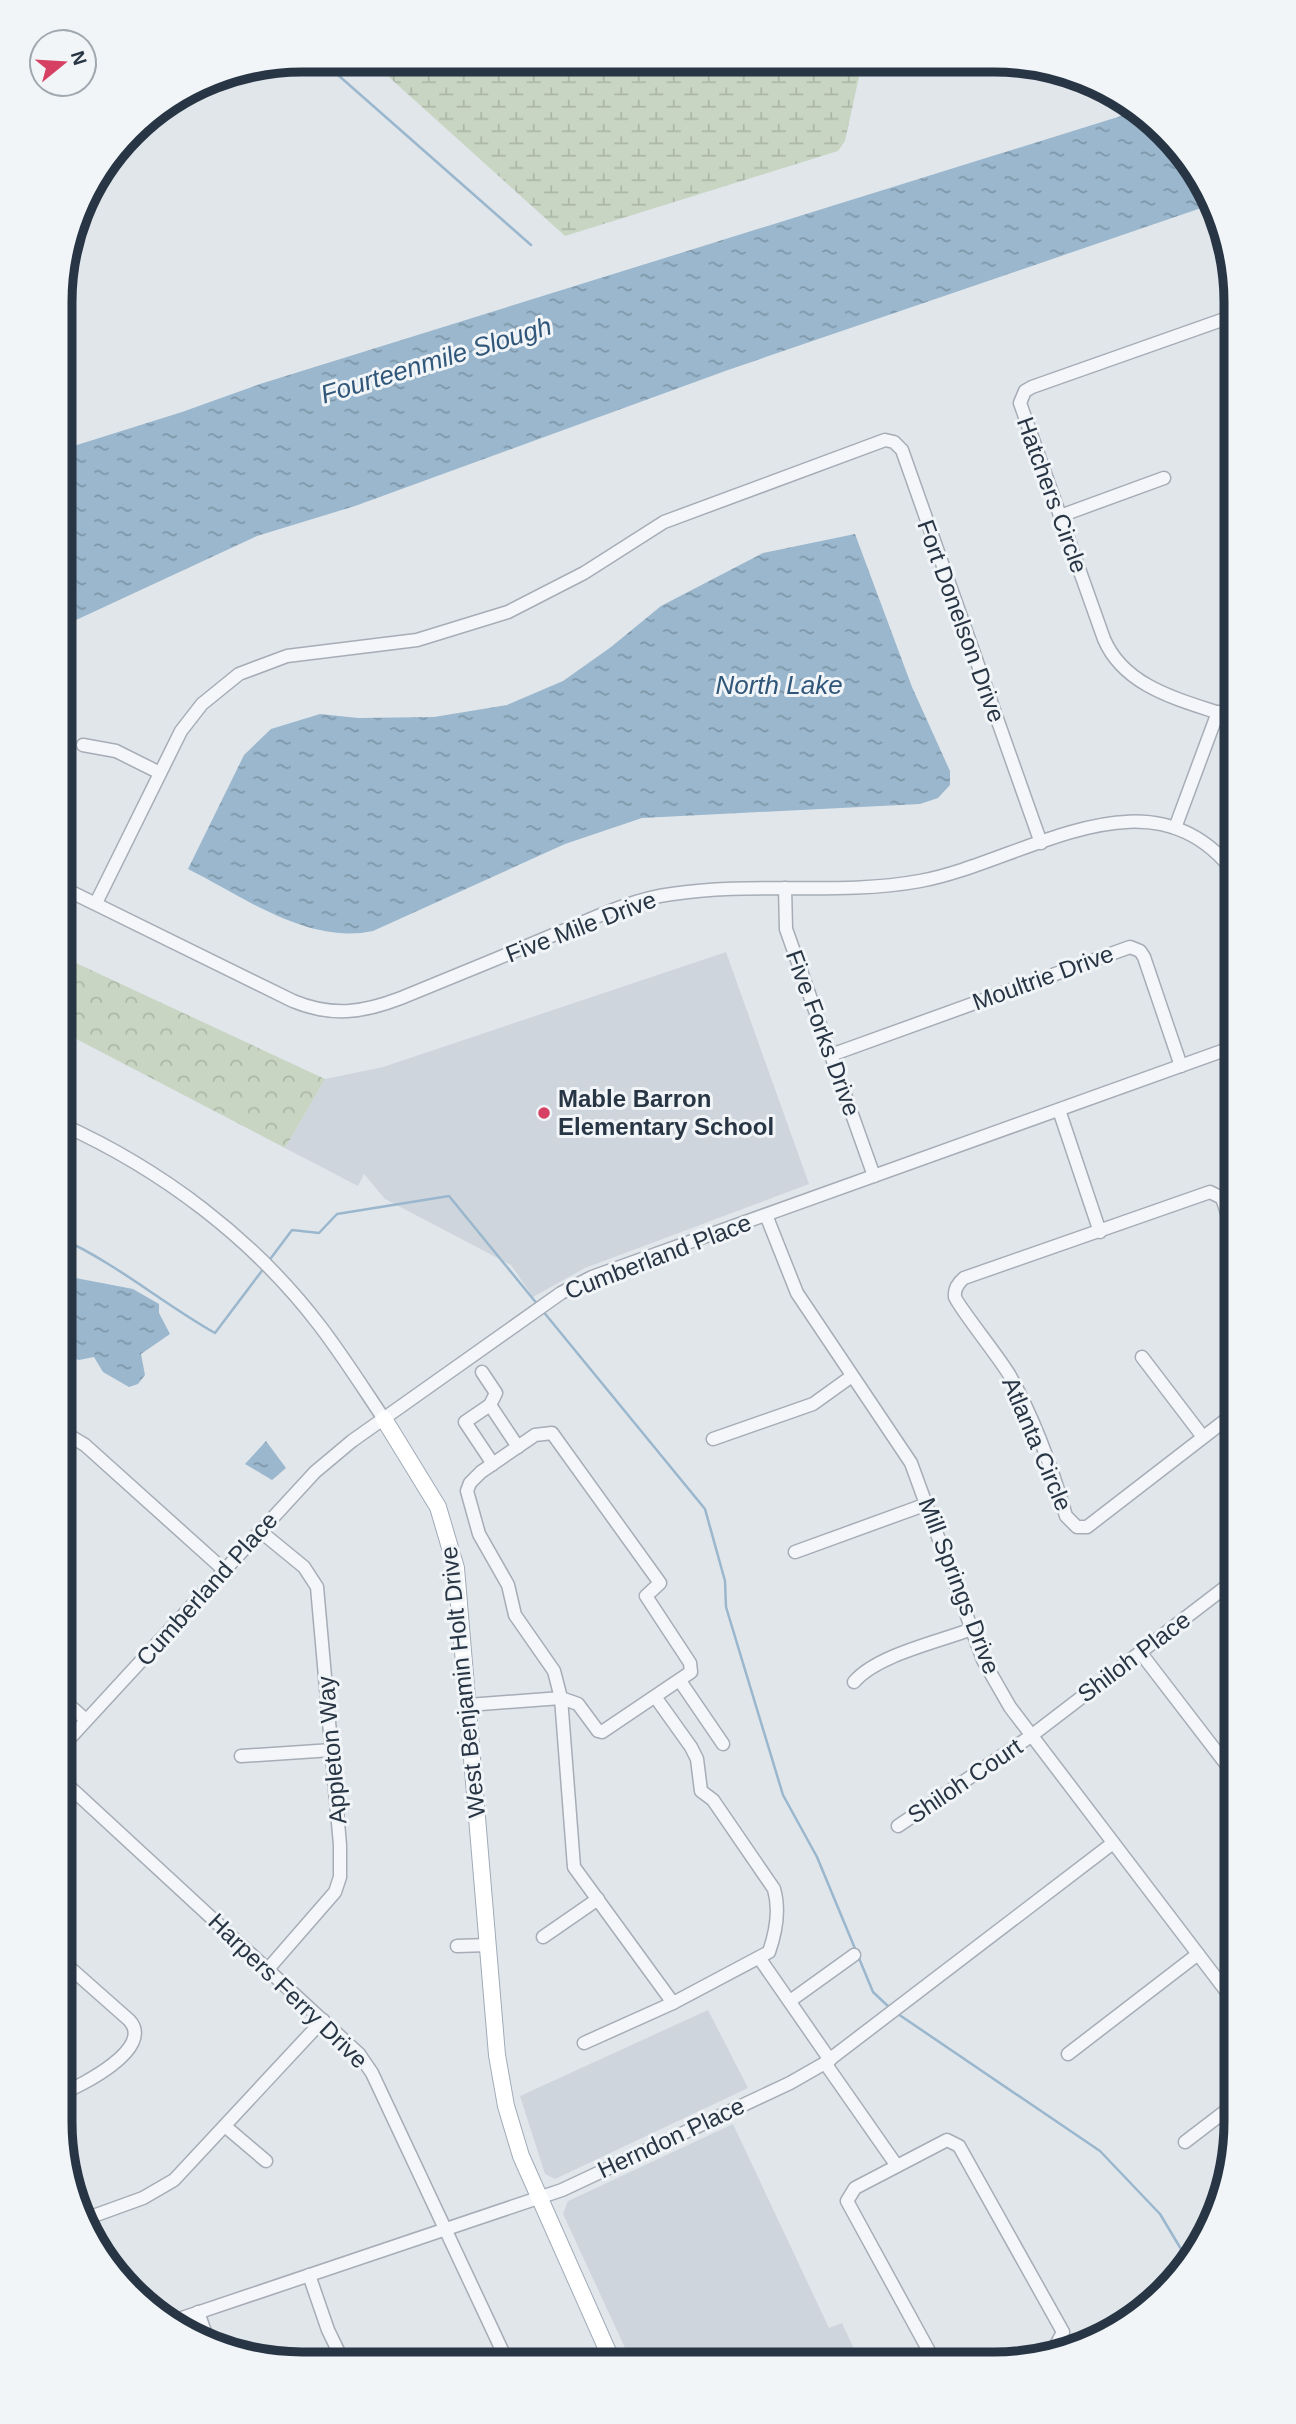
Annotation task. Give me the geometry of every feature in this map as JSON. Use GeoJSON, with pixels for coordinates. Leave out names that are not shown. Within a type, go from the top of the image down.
{"type":"FeatureCollection","features":[{"type":"Feature","properties":{"kind":"main road","name":"West Benjamin Holt Drive"},"geometry":{"type":"LineString","coordinates":[[384,1419],[426,1484],[449,1535],[456,1568],[497,2055],[506,2106],[538,2197],[608,2352]]}},
{"type":"Feature","properties":{"kind":"street","name":"Hatchers Circle"},"geometry":{"type":"LineString","coordinates":[[1224,320],[1025,391],[1020,409],[1104,639],[1118,664],[1140,682],[1224,714]]}},
{"type":"Feature","properties":{"kind":"street","name":"Fort Donelson Drive"},"geometry":{"type":"LineString","coordinates":[[160,773],[191,718],[216,690],[239,674],[287,656],[417,640],[508,612],[584,573],[664,522],[885,440],[894,442],[902,450],[1041,843]]}},
{"type":"Feature","properties":{"kind":"street"},"geometry":{"type":"LineString","coordinates":[[1060,516],[1164,478]]}},
{"type":"Feature","properties":{"kind":"street"},"geometry":{"type":"LineString","coordinates":[[1175,828],[1218,712]]}},
{"type":"Feature","properties":{"kind":"street"},"geometry":{"type":"LineString","coordinates":[[83,745],[116,751],[160,773],[96,903]]}},
{"type":"Feature","properties":{"kind":"street","name":"Five Mile Drive"},"geometry":{"type":"LineString","coordinates":[[72,892],[293,1000],[321,1011],[348,1013],[371,1010],[637,902],[709,889],[917,882],[969,869],[1108,822],[1139,821],[1175,828],[1210,847],[1224,862]]}},
{"type":"Feature","properties":{"kind":"street","name":"Five Forks Drive"},"geometry":{"type":"LineString","coordinates":[[785,888],[786,929],[874,1176]]}},
{"type":"Feature","properties":{"kind":"street","name":"Moultrie Drive"},"geometry":{"type":"LineString","coordinates":[[831,1055],[1130,947],[1144,957],[1181,1066]]}},
{"type":"Feature","properties":{"kind":"street","name":"Cumberland Place"},"geometry":{"type":"LineString","coordinates":[[72,1736],[315,1472],[384,1419],[577,1284],[1224,1050]]}},
{"type":"Feature","properties":{"kind":"street"},"geometry":{"type":"LineString","coordinates":[[1059,1110],[1100,1232]]}},
{"type":"Feature","properties":{"kind":"street","name":"West Benjamin Holt Drive"},"geometry":{"type":"LineString","coordinates":[[72,1129],[121,1153],[180,1191],[230,1231],[320,1326],[384,1419]]}},
{"type":"Feature","properties":{"kind":"street","name":"Atlanta Circle"},"geometry":{"type":"LineString","coordinates":[[1224,1204],[1222,1198],[1210,1192],[964,1278],[956,1289],[956,1300],[998,1357],[1026,1405],[1070,1523],[1087,1527],[1224,1421]]}},
{"type":"Feature","properties":{"kind":"street","name":"Mill Springs Drive"},"geometry":{"type":"LineString","coordinates":[[766,1215],[797,1293],[900,1443],[927,1504],[983,1660],[1010,1707],[1224,1988]]}},
{"type":"Feature","properties":{"kind":"street"},"geometry":{"type":"LineString","coordinates":[[1142,1357],[1203,1437]]}},
{"type":"Feature","properties":{"kind":"street"},"geometry":{"type":"LineString","coordinates":[[482,1372],[496,1393],[490,1405],[465,1422],[493,1464]]}},
{"type":"Feature","properties":{"kind":"street"},"geometry":{"type":"LineString","coordinates":[[713,1438],[813,1404],[852,1376]]}},
{"type":"Feature","properties":{"kind":"street"},"geometry":{"type":"LineString","coordinates":[[490,1405],[518,1447]]}},
{"type":"Feature","properties":{"kind":"street"},"geometry":{"type":"LineString","coordinates":[[468,1705],[561,1698],[578,1704],[597,1731],[603,1732],[691,1672],[690,1664],[646,1595],[660,1583],[552,1433],[534,1435],[493,1464],[470,1483],[467,1498],[479,1534],[509,1585],[515,1615],[554,1671],[561,1698],[572,1860],[673,2004]]}},
{"type":"Feature","properties":{"kind":"street"},"geometry":{"type":"LineString","coordinates":[[72,1437],[85,1445],[224,1570]]}},
{"type":"Feature","properties":{"kind":"street"},"geometry":{"type":"LineString","coordinates":[[795,1552],[927,1504]]}},
{"type":"Feature","properties":{"kind":"street","name":"Appleton Way"},"geometry":{"type":"LineString","coordinates":[[260,1531],[304,1567],[317,1587],[332,1750],[339,1881],[324,1908],[268,1969]]}},
{"type":"Feature","properties":{"kind":"street","name":"Shiloh Place"},"geometry":{"type":"LineString","coordinates":[[1031,1736],[1224,1588]]}},
{"type":"Feature","properties":{"kind":"street"},"geometry":{"type":"LineString","coordinates":[[855,1682],[863,1672],[883,1662],[972,1629]]}},
{"type":"Feature","properties":{"kind":"street"},"geometry":{"type":"LineString","coordinates":[[1140,1652],[1224,1761]]}},
{"type":"Feature","properties":{"kind":"street"},"geometry":{"type":"LineString","coordinates":[[680,1681],[723,1744]]}},
{"type":"Feature","properties":{"kind":"street"},"geometry":{"type":"LineString","coordinates":[[584,2043],[673,2004],[760,1959],[769,1952],[775,1937],[778,1902],[774,1889],[713,1800],[701,1791],[697,1759],[656,1698]]}},
{"type":"Feature","properties":{"kind":"street"},"geometry":{"type":"LineString","coordinates":[[72,1708],[86,1720]]}},
{"type":"Feature","properties":{"kind":"street","name":"Shiloh Court"},"geometry":{"type":"LineString","coordinates":[[898,1826],[1031,1736]]}},
{"type":"Feature","properties":{"kind":"street"},"geometry":{"type":"LineString","coordinates":[[241,1756],[332,1750]]}},
{"type":"Feature","properties":{"kind":"street","name":"Harpers Ferry Drive"},"geometry":{"type":"LineString","coordinates":[[72,1789],[359,2054],[372,2073],[447,2228],[503,2352]]}},
{"type":"Feature","properties":{"kind":"street","name":"Herndon Place"},"geometry":{"type":"LineString","coordinates":[[182,2318],[538,2197],[627,2160],[827,2061],[1113,1843]]}},
{"type":"Feature","properties":{"kind":"street"},"geometry":{"type":"LineString","coordinates":[[543,1937],[598,1899]]}},
{"type":"Feature","properties":{"kind":"street"},"geometry":{"type":"LineString","coordinates":[[457,1946],[488,1945]]}},
{"type":"Feature","properties":{"kind":"street"},"geometry":{"type":"LineString","coordinates":[[1068,2054],[1198,1954]]}},
{"type":"Feature","properties":{"kind":"street"},"geometry":{"type":"LineString","coordinates":[[790,2001],[854,1955]]}},
{"type":"Feature","properties":{"kind":"street"},"geometry":{"type":"LineString","coordinates":[[760,1959],[897,2166]]}},
{"type":"Feature","properties":{"kind":"street"},"geometry":{"type":"LineString","coordinates":[[72,1970],[129,2020],[136,2033],[132,2045],[98,2076],[72,2088]]}},
{"type":"Feature","properties":{"kind":"street"},"geometry":{"type":"LineString","coordinates":[[93,2216],[129,2204],[163,2188],[184,2171],[323,2020]]}},
{"type":"Feature","properties":{"kind":"street"},"geometry":{"type":"LineString","coordinates":[[1185,2142],[1224,2112]]}},
{"type":"Feature","properties":{"kind":"street"},"geometry":{"type":"LineString","coordinates":[[226,2127],[266,2161]]}},
{"type":"Feature","properties":{"kind":"street"},"geometry":{"type":"LineString","coordinates":[[929,2352],[847,2201],[855,2188],[944,2140],[959,2146],[1063,2332],[1057,2343]]}},
{"type":"Feature","properties":{"kind":"street"},"geometry":{"type":"LineString","coordinates":[[309,2275],[328,2330],[339,2352]]}},
{"type":"Feature","properties":{"kind":"street"},"geometry":{"type":"LineString","coordinates":[[198,2312],[204,2330]]}},
{"type":"Feature","properties":{"kind":"shaded area","name":"Mable Barron Elementary School"},"geometry":{"type":"Polygon","coordinates":[[[726,952],[809,1184],[585,1268],[533,1297],[511,1265],[385,1199],[364,1174],[358,1186],[285,1148],[325,1079],[383,1067],[726,952]]]}},
{"type":"Feature","properties":{"kind":"shaded area"},"geometry":{"type":"Polygon","coordinates":[[[708,2010],[748,2088],[555,2179],[545,2174],[520,2096],[708,2010]]]}},
{"type":"Feature","properties":{"kind":"shaded area"},"geometry":{"type":"Polygon","coordinates":[[[733,2124],[829,2328],[842,2323],[855,2352],[627,2352],[563,2214],[568,2201],[733,2124]]]}},
{"type":"Feature","properties":{"kind":"green space"},"geometry":{"type":"Polygon","coordinates":[[[383,72],[860,72],[845,141],[838,151],[565,236],[383,72]]]}},
{"type":"Feature","properties":{"kind":"green space"},"geometry":{"type":"Polygon","coordinates":[[[72,961],[325,1079],[285,1148],[72,1037],[72,961]]]}},
{"type":"Feature","properties":{"kind":"water","name":"Fourteenmile Slough"},"geometry":{"type":"Polygon","coordinates":[[[1126,114],[1167,150],[1185,174],[1203,207],[728,370],[355,506],[257,536],[72,622],[72,447],[260,384],[1126,114]]]}},
{"type":"Feature","properties":{"kind":"water","name":"North Lake"},"geometry":{"type":"Polygon","coordinates":[[[855,534],[912,687],[950,771],[950,785],[938,798],[920,804],[642,818],[565,844],[373,931],[349,934],[301,925],[277,916],[188,869],[244,755],[271,729],[320,714],[358,718],[434,717],[507,705],[563,681],[611,647],[661,606],[763,553],[855,534]]]}},
{"type":"Feature","properties":{"kind":"water"},"geometry":{"type":"Polygon","coordinates":[[[72,1277],[133,1289],[159,1304],[159,1313],[170,1334],[141,1354],[145,1375],[138,1384],[129,1387],[103,1372],[94,1357],[79,1360],[72,1358],[72,1277]]]}},
{"type":"Feature","properties":{"kind":"water"},"geometry":{"type":"Polygon","coordinates":[[[266,1441],[286,1468],[272,1480],[245,1464],[266,1441]]]}},
{"type":"Feature","properties":{"kind":"waterway"},"geometry":{"type":"LineString","coordinates":[[335,72],[531,245]]}},
{"type":"Feature","properties":{"kind":"waterway"},"geometry":{"type":"LineString","coordinates":[[268,1262],[292,1230],[319,1233],[337,1214],[449,1196],[538,1305]]}},
{"type":"Feature","properties":{"kind":"waterway"},"geometry":{"type":"LineString","coordinates":[[72,1244],[120,1271],[215,1333],[264,1268]]}},
{"type":"Feature","properties":{"kind":"waterway"},"geometry":{"type":"LineString","coordinates":[[542,1310],[705,1509],[725,1581],[726,1607],[783,1795],[817,1857],[873,1992],[890,2008]]}},
{"type":"Feature","properties":{"kind":"waterway"},"geometry":{"type":"LineString","coordinates":[[898,2014],[1100,2151],[1160,2214],[1183,2252]]}},
{"type":"Feature","properties":{"kind":"place","name":"Mable Barron Elementary School"},"geometry":{"type":"Point","coordinates":[544,1113]}}]}
